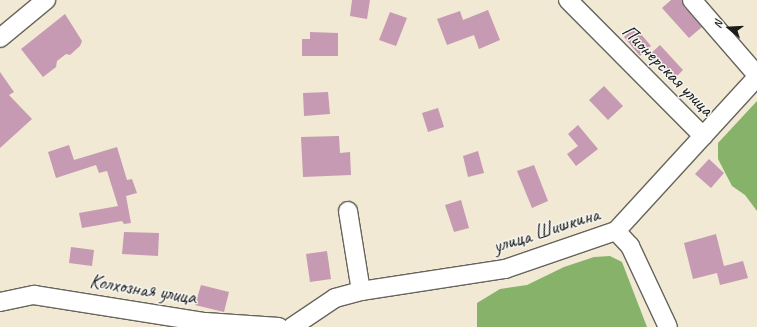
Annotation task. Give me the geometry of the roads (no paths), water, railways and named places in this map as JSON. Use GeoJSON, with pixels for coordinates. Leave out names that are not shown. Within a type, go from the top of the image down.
{"type":"FeatureCollection","features":[{"type":"Feature","properties":{"kind":"street"},"geometry":{"type":"LineString","coordinates":[[0,38],[46,0]]}},
{"type":"Feature","properties":{"kind":"street","name":"Пионерская улица"},"geometry":{"type":"LineString","coordinates":[[568,0],[703,136]]}},
{"type":"Feature","properties":{"kind":"street"},"geometry":{"type":"LineString","coordinates":[[692,0],[757,76]]}},
{"type":"Feature","properties":{"kind":"street","name":"улица Шишкина"},"geometry":{"type":"LineString","coordinates":[[292,327],[335,298],[361,291],[505,269],[616,231],[757,76]]}},
{"type":"Feature","properties":{"kind":"street"},"geometry":{"type":"LineString","coordinates":[[348,211],[361,291]]}},
{"type":"Feature","properties":{"kind":"street"},"geometry":{"type":"LineString","coordinates":[[616,231],[630,246],[668,327]]}},
{"type":"Feature","properties":{"kind":"street","name":"Колхозная улица"},"geometry":{"type":"LineString","coordinates":[[0,302],[34,295],[206,322],[279,327]]}}]}
